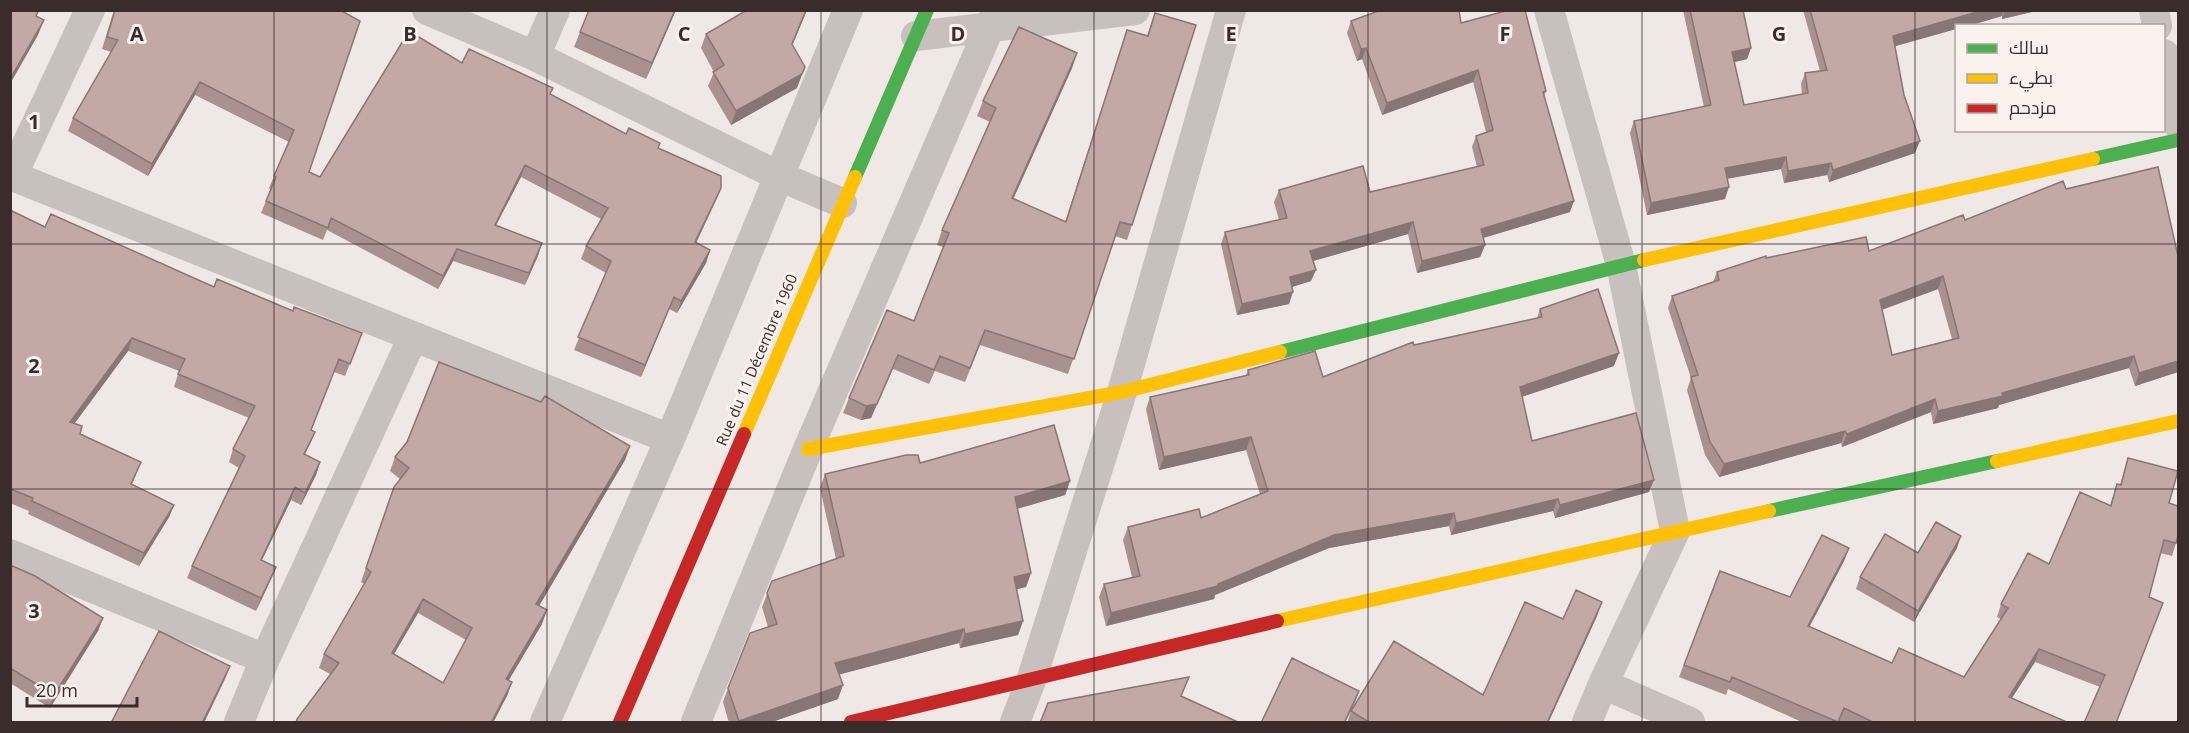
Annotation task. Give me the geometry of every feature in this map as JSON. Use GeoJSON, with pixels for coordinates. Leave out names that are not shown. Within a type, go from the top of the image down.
{"type":"FeatureCollection","features":[{"type":"Feature","properties":{"kind":"street"},"geometry":{"type":"LineString","coordinates":[[90,10],[11,175],[670,439]]}},
{"type":"Feature","properties":{"kind":"street"},"geometry":{"type":"LineString","coordinates":[[427,10],[535,56],[779,176],[842,203]]}},
{"type":"Feature","properties":{"kind":"street"},"geometry":{"type":"LineString","coordinates":[[535,56],[555,10]]}},
{"type":"Feature","properties":{"kind":"street"},"geometry":{"type":"LineString","coordinates":[[545,723],[670,439],[848,10]]}},
{"type":"Feature","properties":{"kind":"street"},"geometry":{"type":"LineString","coordinates":[[922,23],[1136,10]]}},
{"type":"Feature","properties":{"kind":"street"},"geometry":{"type":"LineString","coordinates":[[1015,723],[1032,678],[1122,392],[1231,10]]}},
{"type":"Feature","properties":{"kind":"street"},"geometry":{"type":"LineString","coordinates":[[1549,10],[1621,265],[1675,531],[1587,723]]}},
{"type":"Feature","properties":{"kind":"street"},"geometry":{"type":"LineString","coordinates":[[696,723],[808,449],[993,19]]}},
{"type":"Feature","properties":{"kind":"street","name":"Rue du 11 Décembre 1960"},"geometry":{"type":"LineString","coordinates":[[620,723],[842,203],[922,23]]}},
{"type":"Feature","properties":{"kind":"street"},"geometry":{"type":"LineString","coordinates":[[2165,63],[2178,124]]}},
{"type":"Feature","properties":{"kind":"street"},"geometry":{"type":"LineString","coordinates":[[808,449],[1122,392],[1621,265],[2178,140]]}},
{"type":"Feature","properties":{"kind":"street"},"geometry":{"type":"LineString","coordinates":[[239,723],[265,659],[413,337]]}},
{"type":"Feature","properties":{"kind":"street"},"geometry":{"type":"LineString","coordinates":[[851,723],[1032,678],[1675,531],[2178,421]]}},
{"type":"Feature","properties":{"kind":"street"},"geometry":{"type":"LineString","coordinates":[[10,554],[265,659]]}},
{"type":"Feature","properties":{"kind":"street"},"geometry":{"type":"LineString","coordinates":[[1603,684],[1690,723]]}},
{"type":"Feature","properties":{"kind":"building"},"geometry":{"type":"Polygon","coordinates":[[[10,10],[39,10],[36,16],[44,20],[10,79],[10,10]]]}},
{"type":"Feature","properties":{"kind":"building"},"geometry":{"type":"Polygon","coordinates":[[[115,10],[340,10],[360,21],[309,172],[320,177],[409,31],[462,63],[469,49],[553,88],[550,94],[626,134],[629,128],[660,143],[658,148],[721,176],[721,188],[695,242],[710,250],[681,301],[674,297],[645,365],[578,337],[611,261],[586,246],[608,208],[525,165],[495,225],[542,243],[529,273],[457,249],[443,276],[331,218],[328,228],[266,201],[294,130],[200,82],[152,164],[73,118],[118,40],[107,37],[115,10]]]}},
{"type":"Feature","properties":{"kind":"building"},"geometry":{"type":"Polygon","coordinates":[[[589,10],[675,10],[652,63],[580,32],[589,10]]]}},
{"type":"Feature","properties":{"kind":"building"},"geometry":{"type":"Polygon","coordinates":[[[747,10],[806,10],[792,44],[805,67],[802,74],[736,111],[713,72],[724,65],[706,34],[747,10]]]}},
{"type":"Feature","properties":{"kind":"building"},"geometry":{"type":"Polygon","coordinates":[[[1381,10],[1459,10],[1461,23],[1509,10],[1525,10],[1546,91],[1543,92],[1574,201],[1481,229],[1485,245],[1422,261],[1413,222],[1310,251],[1316,270],[1290,277],[1293,292],[1242,304],[1225,232],[1287,218],[1279,190],[1363,166],[1370,192],[1484,165],[1476,136],[1493,130],[1478,70],[1387,103],[1366,48],[1361,49],[1351,21],[1381,10]]]}},
{"type":"Feature","properties":{"kind":"building"},"geometry":{"type":"Polygon","coordinates":[[[1690,10],[1743,10],[1751,48],[1732,52],[1744,105],[1808,93],[1805,73],[1827,70],[1810,10],[1984,10],[1893,36],[1904,95],[1920,141],[1833,170],[1831,163],[1788,171],[1786,157],[1725,168],[1729,187],[1651,203],[1634,121],[1711,105],[1690,10]]]}},
{"type":"Feature","properties":{"kind":"building"},"geometry":{"type":"Polygon","coordinates":[[[1155,13],[1196,25],[1132,225],[1120,222],[1074,359],[985,330],[970,368],[940,356],[934,370],[898,355],[877,404],[866,406],[849,398],[887,310],[914,321],[949,233],[942,230],[996,108],[983,101],[1019,27],[1077,53],[1012,198],[1066,222],[1127,30],[1148,36],[1155,13]]]}},
{"type":"Feature","properties":{"kind":"building"},"geometry":{"type":"Polygon","coordinates":[[[2158,167],[2178,256],[2178,361],[2139,373],[2134,356],[2002,393],[2003,396],[1938,411],[1935,399],[1847,434],[1845,431],[1724,464],[1710,442],[1691,377],[1698,375],[1672,296],[1719,280],[1717,272],[1766,256],[1766,258],[1866,237],[1869,251],[1963,215],[1965,220],[2063,181],[2066,189],[2158,167]],[[1943,276],[1880,300],[1892,355],[1959,338],[1943,276]]]}},
{"type":"Feature","properties":{"kind":"building"},"geometry":{"type":"Polygon","coordinates":[[[10,210],[45,227],[51,214],[214,287],[217,279],[293,311],[294,307],[362,333],[350,364],[339,359],[311,430],[315,432],[304,454],[320,462],[305,493],[295,487],[261,560],[276,567],[261,598],[192,566],[245,456],[233,449],[255,406],[178,374],[185,359],[132,338],[70,422],[82,426],[80,434],[141,462],[131,484],[174,505],[144,553],[10,489],[10,210]]]}},
{"type":"Feature","properties":{"kind":"building"},"geometry":{"type":"Polygon","coordinates":[[[1598,289],[1619,353],[1520,387],[1532,441],[1636,413],[1654,480],[1560,505],[1558,499],[1456,523],[1454,513],[1334,535],[1218,584],[1218,586],[1111,613],[1104,584],[1140,576],[1128,527],[1199,509],[1201,518],[1268,491],[1251,437],[1164,457],[1150,397],[1249,375],[1248,370],[1315,351],[1323,377],[1413,342],[1414,345],[1542,317],[1540,309],[1598,289]]]}},
{"type":"Feature","properties":{"kind":"building"},"geometry":{"type":"Polygon","coordinates":[[[439,362],[541,402],[545,396],[630,446],[536,604],[547,610],[506,679],[512,682],[491,723],[296,723],[339,663],[324,654],[371,572],[366,568],[394,487],[409,468],[395,457],[407,442],[439,362]],[[423,599],[392,653],[443,683],[472,628],[423,599]]]}},
{"type":"Feature","properties":{"kind":"building"},"geometry":{"type":"Polygon","coordinates":[[[1054,425],[1070,481],[1015,497],[1031,573],[1014,577],[1023,621],[965,634],[964,629],[835,663],[843,685],[739,721],[728,688],[750,633],[777,624],[767,593],[772,581],[844,556],[825,474],[906,455],[918,455],[920,463],[1054,425]]]}},
{"type":"Feature","properties":{"kind":"building"},"geometry":{"type":"Polygon","coordinates":[[[2128,458],[2178,471],[2169,503],[2178,506],[2178,535],[2176,543],[2164,540],[2149,597],[2163,603],[2116,723],[2084,723],[2105,675],[2039,649],[2009,697],[2069,723],[1875,723],[1844,708],[1838,722],[1732,677],[1730,682],[1684,665],[1720,571],[1790,597],[1822,535],[1849,548],[1808,626],[1892,663],[1899,648],[1964,677],[2008,608],[2001,604],[2028,553],[2049,564],[2080,492],[2111,506],[2117,484],[2121,485],[2128,458]]]}},
{"type":"Feature","properties":{"kind":"building"},"geometry":{"type":"Polygon","coordinates":[[[1936,522],[1961,536],[1918,611],[1860,577],[1885,534],[1918,553],[1936,522]]]}},
{"type":"Feature","properties":{"kind":"building"},"geometry":{"type":"Polygon","coordinates":[[[10,565],[35,576],[103,618],[54,695],[10,668],[10,565]]]}},
{"type":"Feature","properties":{"kind":"building"},"geometry":{"type":"Polygon","coordinates":[[[1576,590],[1602,602],[1547,723],[1370,723],[1351,711],[1394,641],[1483,695],[1525,602],[1563,619],[1576,590]]]}},
{"type":"Feature","properties":{"kind":"building"},"geometry":{"type":"Polygon","coordinates":[[[159,631],[230,666],[202,723],[111,723],[159,631]]]}},
{"type":"Feature","properties":{"kind":"building"},"geometry":{"type":"Polygon","coordinates":[[[1292,658],[1359,691],[1344,723],[1261,723],[1292,658]]]}},
{"type":"Feature","properties":{"kind":"building"},"geometry":{"type":"Polygon","coordinates":[[[1189,677],[1181,696],[1240,723],[1040,723],[1048,703],[1189,677]]]}},
{"type":"Feature","properties":{"kind":"traffic: fast"},"geometry":{"type":"LineString","coordinates":[[855,177],[927,10]]}},
{"type":"Feature","properties":{"kind":"traffic: fast"},"geometry":{"type":"LineString","coordinates":[[2093,159],[2178,140]]}},
{"type":"Feature","properties":{"kind":"traffic: fast"},"geometry":{"type":"LineString","coordinates":[[1280,352],[1644,260]]}},
{"type":"Feature","properties":{"kind":"traffic: fast"},"geometry":{"type":"LineString","coordinates":[[1769,511],[1997,461]]}},
{"type":"Feature","properties":{"kind":"traffic: slow"},"geometry":{"type":"LineString","coordinates":[[1644,260],[2093,159]]}},
{"type":"Feature","properties":{"kind":"traffic: slow"},"geometry":{"type":"LineString","coordinates":[[744,434],[855,177]]}},
{"type":"Feature","properties":{"kind":"traffic: slow"},"geometry":{"type":"LineString","coordinates":[[808,449],[1122,392],[1280,352]]}},
{"type":"Feature","properties":{"kind":"traffic: slow"},"geometry":{"type":"LineString","coordinates":[[1997,461],[2178,421]]}},
{"type":"Feature","properties":{"kind":"traffic: slow"},"geometry":{"type":"LineString","coordinates":[[1277,621],[1769,511]]}},
{"type":"Feature","properties":{"kind":"traffic: jam"},"geometry":{"type":"LineString","coordinates":[[620,722],[744,434]]}},
{"type":"Feature","properties":{"kind":"traffic: jam"},"geometry":{"type":"LineString","coordinates":[[851,722],[1277,621]]}}]}
